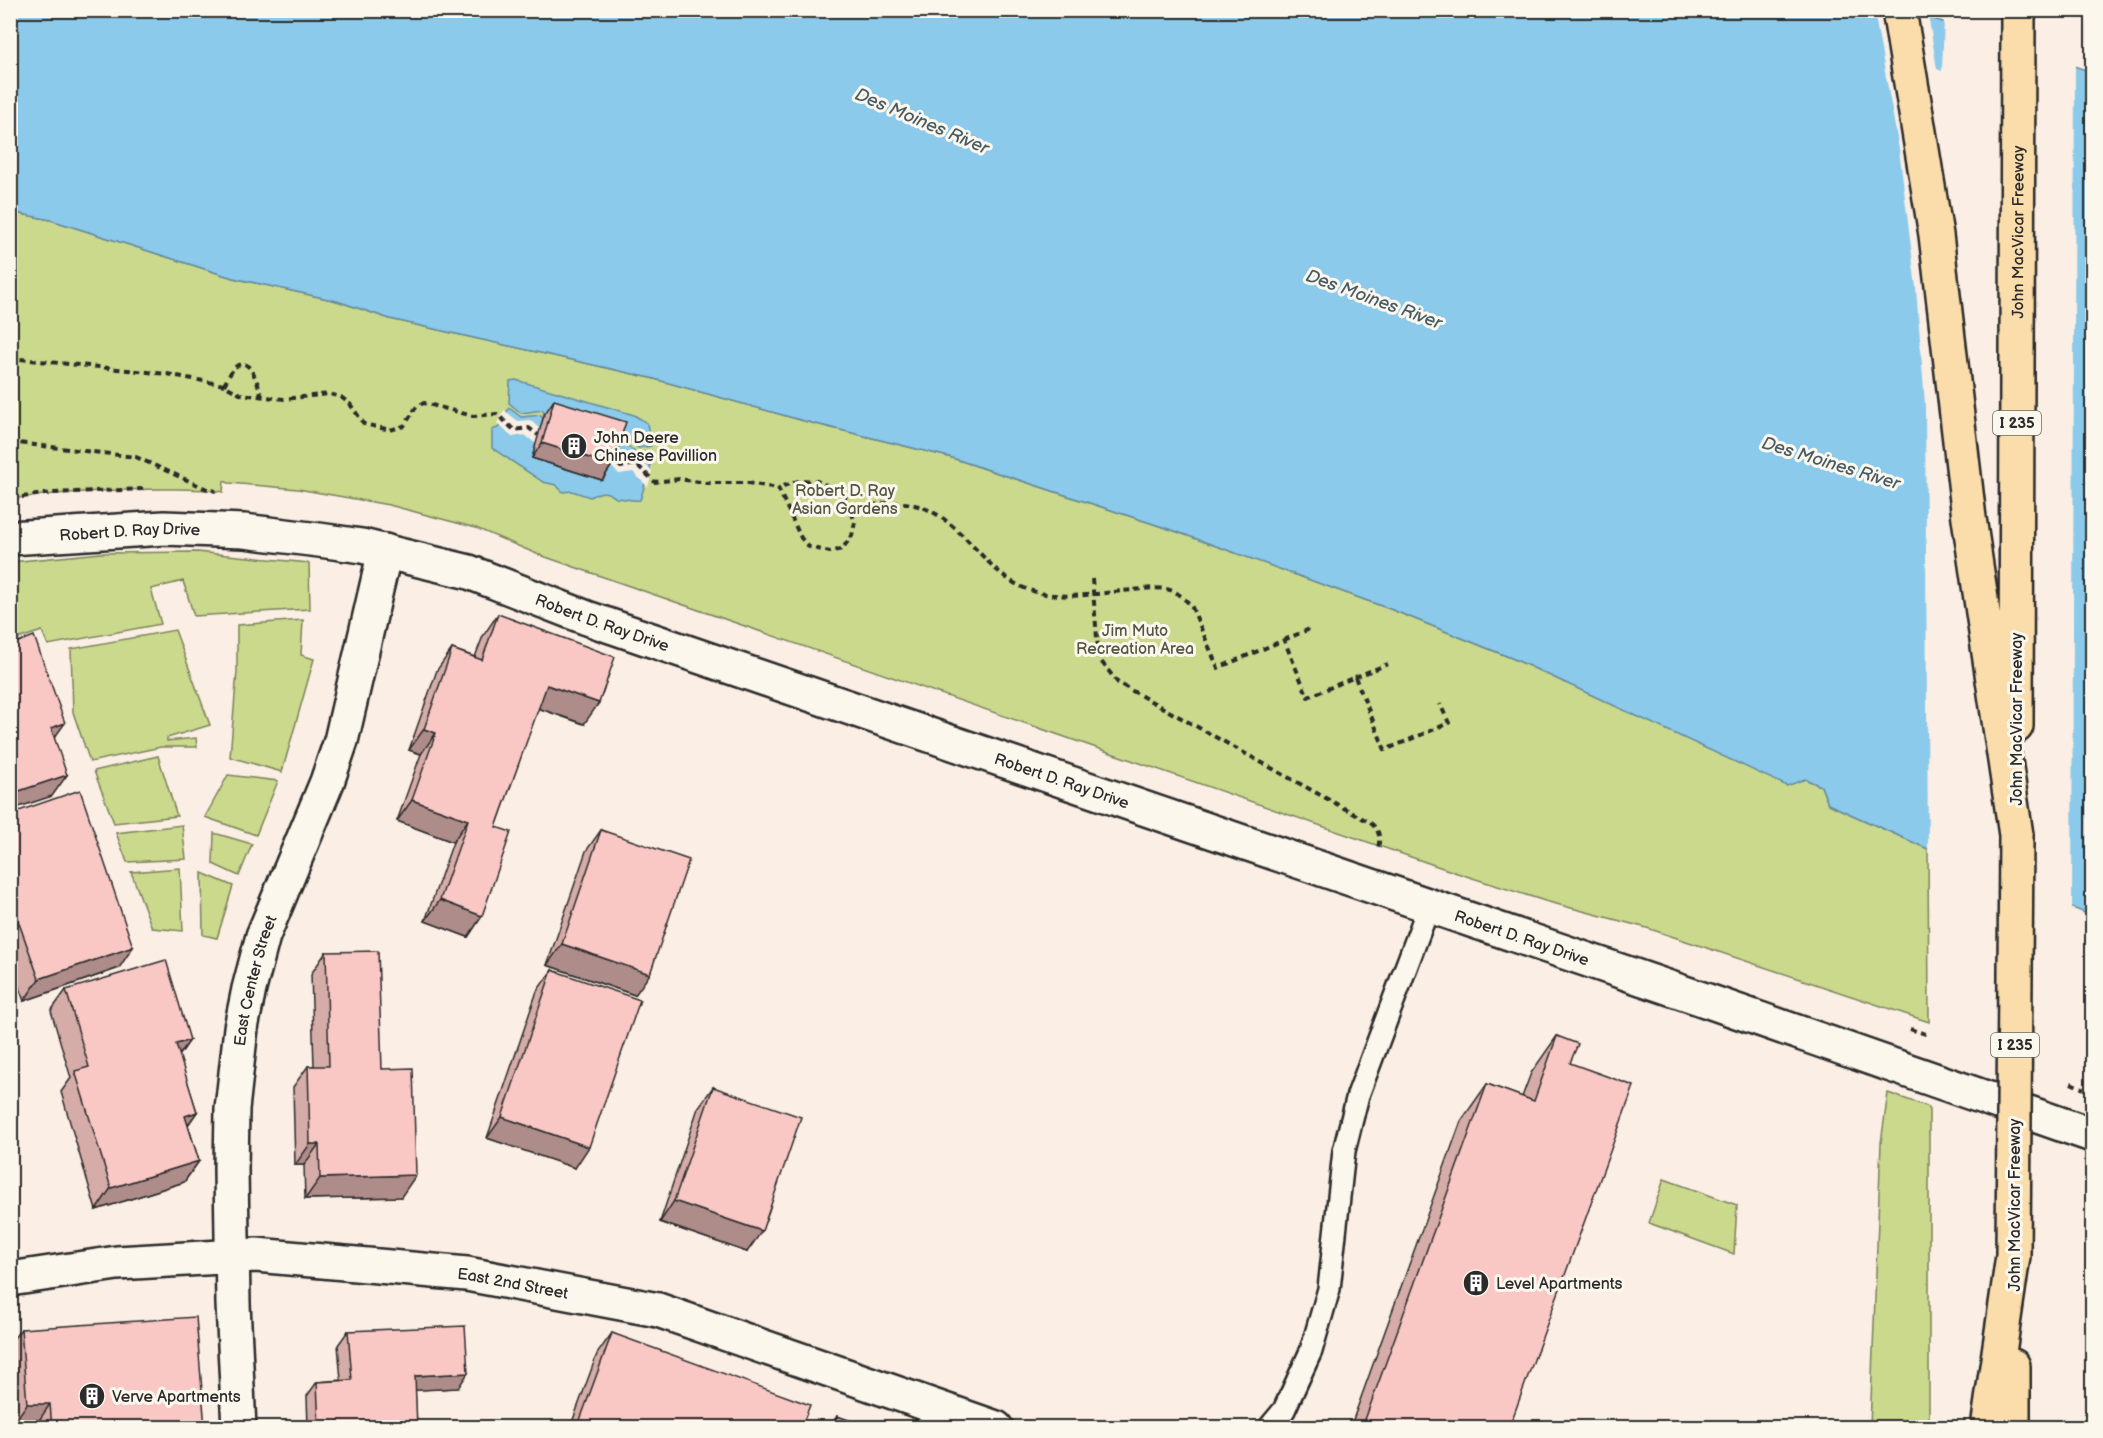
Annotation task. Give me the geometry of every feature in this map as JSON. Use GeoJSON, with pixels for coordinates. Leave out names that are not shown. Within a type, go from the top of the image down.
{"type":"FeatureCollection","features":[{"type":"Feature","properties":{"kind":"highway"},"geometry":{"type":"LineString","coordinates":[[1899,10],[1936,235],[1969,518],[2016,835]]}},
{"type":"Feature","properties":{"kind":"highway","name":"John MacVicar Freeway"},"geometry":{"type":"LineString","coordinates":[[2013,1428],[2018,10]]}},
{"type":"Feature","properties":{"kind":"highway"},"geometry":{"type":"LineString","coordinates":[[1988,1428],[2013,1256]]}},
{"type":"Feature","properties":{"kind":"street","name":"Robert D. Ray Drive"},"geometry":{"type":"LineString","coordinates":[[10,538],[164,528],[244,531],[385,551],[469,572],[587,618],[2092,1135]]}},
{"type":"Feature","properties":{"kind":"street","name":"East Center Street"},"geometry":{"type":"LineString","coordinates":[[239,1428],[232,1256],[232,1109],[236,1062],[249,989],[272,913],[310,824],[341,741],[385,551]]}},
{"type":"Feature","properties":{"kind":"street","name":"East 2nd Street"},"geometry":{"type":"LineString","coordinates":[[10,1279],[117,1263],[232,1256],[282,1257],[467,1274],[658,1310],[996,1428]]}},
{"type":"Feature","properties":{"kind":"lane"},"geometry":{"type":"LineString","coordinates":[[1269,1428],[1284,1410],[1311,1351],[1329,1289],[1344,1151],[1358,1095],[1429,906]]}},
{"type":"Feature","properties":{"kind":"path"},"geometry":{"type":"LineString","coordinates":[[10,358],[167,375],[224,385],[240,394],[284,399],[329,394],[341,397],[350,404],[364,424],[390,430],[404,426],[417,406],[424,403],[473,416],[497,414],[514,430],[529,428],[538,435]]}},
{"type":"Feature","properties":{"kind":"path"},"geometry":{"type":"LineString","coordinates":[[224,385],[235,367],[247,365],[253,369],[262,396]]}},
{"type":"Feature","properties":{"kind":"path"},"geometry":{"type":"LineString","coordinates":[[10,442],[136,457],[207,489]]}},
{"type":"Feature","properties":{"kind":"path"},"geometry":{"type":"LineString","coordinates":[[609,456],[621,467],[636,464],[655,482],[679,479],[717,484],[748,483],[778,488],[801,480],[817,481],[846,498],[851,508],[855,522],[852,536],[842,549],[830,552],[809,547],[801,538],[778,488]]}},
{"type":"Feature","properties":{"kind":"path"},"geometry":{"type":"LineString","coordinates":[[851,508],[901,504],[924,508],[944,519],[1021,588],[1039,593],[1064,596],[1151,588],[1171,590],[1183,597],[1196,615],[1218,668],[1312,628]]}},
{"type":"Feature","properties":{"kind":"path"},"geometry":{"type":"LineString","coordinates":[[1092,579],[1096,638],[1100,660],[1118,683],[1369,822],[1377,828],[1379,834],[1376,855]]}},
{"type":"Feature","properties":{"kind":"path"},"geometry":{"type":"LineString","coordinates":[[1284,640],[1308,697],[1388,664]]}},
{"type":"Feature","properties":{"kind":"path"},"geometry":{"type":"LineString","coordinates":[[1354,677],[1385,750],[1449,723],[1440,704]]}},
{"type":"Feature","properties":{"kind":"path"},"geometry":{"type":"LineString","coordinates":[[2071,1083],[2084,1089]]}},
{"type":"Feature","properties":{"kind":"green space","name":"Jim Muto Recreation Area"},"geometry":{"type":"Polygon","coordinates":[[[11,212],[51,220],[233,278],[337,301],[390,319],[651,378],[804,421],[949,457],[1172,530],[1390,609],[1514,659],[1787,785],[1805,779],[1821,786],[1828,804],[1928,849],[1929,1022],[1647,928],[1545,901],[1460,874],[537,554],[476,528],[389,505],[298,489],[224,481],[223,492],[191,489],[122,490],[11,499],[11,212]]]}},
{"type":"Feature","properties":{"kind":"green space"},"geometry":{"type":"Polygon","coordinates":[[[197,552],[309,563],[310,609],[194,616],[183,581],[151,589],[161,624],[48,645],[42,631],[11,641],[11,562],[101,553],[197,552]]]}},
{"type":"Feature","properties":{"kind":"green space"},"geometry":{"type":"Polygon","coordinates":[[[303,620],[301,655],[314,659],[282,772],[230,757],[237,671],[237,625],[303,620]]]}},
{"type":"Feature","properties":{"kind":"green space"},"geometry":{"type":"Polygon","coordinates":[[[175,630],[210,725],[167,738],[167,741],[196,738],[197,747],[161,747],[90,762],[73,712],[71,649],[175,630]]]}},
{"type":"Feature","properties":{"kind":"green space"},"geometry":{"type":"Polygon","coordinates":[[[158,756],[177,816],[114,823],[94,771],[158,756]]]}},
{"type":"Feature","properties":{"kind":"green space"},"geometry":{"type":"Polygon","coordinates":[[[228,775],[278,781],[256,835],[205,817],[228,775]]]}},
{"type":"Feature","properties":{"kind":"green space"},"geometry":{"type":"Polygon","coordinates":[[[182,825],[186,859],[127,862],[116,833],[182,825]]]}},
{"type":"Feature","properties":{"kind":"green space"},"geometry":{"type":"Polygon","coordinates":[[[214,833],[252,844],[239,876],[213,864],[214,833]]]}},
{"type":"Feature","properties":{"kind":"green space"},"geometry":{"type":"Polygon","coordinates":[[[180,868],[183,931],[152,928],[131,872],[180,868]]]}},
{"type":"Feature","properties":{"kind":"green space"},"geometry":{"type":"Polygon","coordinates":[[[202,873],[233,886],[217,938],[203,935],[202,873]]]}},
{"type":"Feature","properties":{"kind":"green space"},"geometry":{"type":"Polygon","coordinates":[[[1888,1093],[1929,1107],[1929,1427],[1870,1427],[1881,1143],[1888,1093]]]}},
{"type":"Feature","properties":{"kind":"green space"},"geometry":{"type":"Polygon","coordinates":[[[1664,1179],[1737,1205],[1734,1254],[1649,1223],[1664,1179]]]}},
{"type":"Feature","properties":{"kind":"water","name":"Des Moines River"},"geometry":{"type":"Polygon","coordinates":[[[1907,10],[2092,72],[2092,916],[1928,849],[1828,804],[1821,786],[1805,779],[1787,786],[1514,659],[1390,609],[1172,530],[949,457],[804,421],[651,378],[390,319],[337,301],[233,278],[51,220],[11,212],[10,11],[1907,10]]]}},
{"type":"Feature","properties":{"kind":"water"},"geometry":{"type":"Polygon","coordinates":[[[516,380],[634,415],[647,423],[651,446],[638,448],[623,434],[616,436],[544,415],[543,410],[521,413],[509,403],[510,381],[516,380]]]}},
{"type":"Feature","properties":{"kind":"water"},"geometry":{"type":"Polygon","coordinates":[[[509,408],[521,417],[541,415],[543,418],[532,458],[602,479],[614,440],[621,440],[636,453],[651,451],[650,468],[640,500],[616,498],[603,492],[590,497],[572,491],[563,492],[556,485],[543,482],[492,448],[492,430],[498,428],[509,408]]]}},
{"type":"Feature","properties":{"kind":"pier"},"geometry":{"type":"Polygon","coordinates":[[[1917,10],[1928,14],[1937,69],[1942,71],[1944,19],[2075,63],[2072,910],[1928,853],[1925,404],[1916,288],[1899,149],[1874,11],[1917,10]]]}},
{"type":"Feature","properties":{"kind":"pier"},"geometry":{"type":"Polygon","coordinates":[[[2090,68],[2092,69],[2092,919],[2086,916],[2090,68]]]}},
{"type":"Feature","properties":{"kind":"pier"},"geometry":{"type":"Polygon","coordinates":[[[504,410],[518,421],[530,420],[540,429],[536,444],[525,435],[512,437],[497,423],[504,410]]]}},
{"type":"Feature","properties":{"kind":"pier"},"geometry":{"type":"Polygon","coordinates":[[[612,448],[624,459],[637,457],[652,471],[648,487],[633,472],[619,474],[607,463],[612,448]]]}},
{"type":"Feature","properties":{"kind":"building"},"geometry":{"type":"Polygon","coordinates":[[[554,400],[626,422],[612,465],[542,443],[554,400]]]}},
{"type":"Feature","properties":{"kind":"building"},"geometry":{"type":"Polygon","coordinates":[[[498,614],[615,657],[599,703],[547,685],[496,827],[511,832],[482,916],[440,900],[468,820],[412,800],[436,733],[424,729],[452,649],[482,660],[498,614]]]}},
{"type":"Feature","properties":{"kind":"building"},"geometry":{"type":"Polygon","coordinates":[[[34,636],[65,723],[51,728],[67,775],[10,794],[10,645],[34,636]]]}},
{"type":"Feature","properties":{"kind":"building"},"geometry":{"type":"Polygon","coordinates":[[[80,790],[133,947],[39,979],[10,898],[10,814],[80,790]]]}},
{"type":"Feature","properties":{"kind":"building"},"geometry":{"type":"Polygon","coordinates":[[[601,830],[689,860],[650,974],[562,944],[601,830]]]}},
{"type":"Feature","properties":{"kind":"building"},"geometry":{"type":"Polygon","coordinates":[[[378,951],[382,1069],[413,1068],[416,1175],[320,1178],[319,1144],[310,1144],[308,1066],[329,1066],[326,952],[378,951]]]}},
{"type":"Feature","properties":{"kind":"building"},"geometry":{"type":"Polygon","coordinates":[[[166,960],[190,1040],[176,1044],[197,1112],[185,1116],[199,1161],[111,1188],[75,1071],[89,1067],[66,990],[166,960]]]}},
{"type":"Feature","properties":{"kind":"building"},"geometry":{"type":"Polygon","coordinates":[[[552,970],[640,1000],[589,1147],[502,1117],[552,970]]]}},
{"type":"Feature","properties":{"kind":"building","name":"Level Apartments"},"geometry":{"type":"Polygon","coordinates":[[[1557,1036],[1578,1044],[1570,1063],[1634,1086],[1509,1428],[1362,1428],[1487,1084],[1534,1101],[1557,1036]]]}},
{"type":"Feature","properties":{"kind":"building"},"geometry":{"type":"Polygon","coordinates":[[[713,1087],[801,1117],[762,1231],[674,1201],[713,1087]]]}},
{"type":"Feature","properties":{"kind":"building"},"geometry":{"type":"Polygon","coordinates":[[[196,1317],[205,1428],[52,1428],[50,1404],[27,1404],[21,1329],[196,1317]]]}},
{"type":"Feature","properties":{"kind":"building"},"geometry":{"type":"Polygon","coordinates":[[[465,1326],[468,1373],[415,1376],[417,1428],[319,1428],[317,1382],[352,1380],[348,1331],[465,1326]]]}},
{"type":"Feature","properties":{"kind":"building"},"geometry":{"type":"Polygon","coordinates":[[[612,1333],[810,1405],[801,1428],[601,1428],[580,1420],[612,1333]]]}},
{"type":"Feature","properties":{"kind":"building"},"geometry":{"type":"Polygon","coordinates":[[[837,1416],[871,1428],[833,1428],[837,1416]]]}},
{"type":"Feature","properties":{"kind":"place","name":"John Deere Chinese Pavillion"},"geometry":{"type":"Point","coordinates":[574,446]}},
{"type":"Feature","properties":{"kind":"place","name":"Level Apartments"},"geometry":{"type":"Point","coordinates":[1476,1283]}},
{"type":"Feature","properties":{"kind":"place","name":"Verve Apartments"},"geometry":{"type":"Point","coordinates":[92,1396]}},
{"type":"Feature","properties":{"kind":"park label","name":"Robert D. Ray Asian Gardens"},"geometry":{"type":"Point","coordinates":[845,499]}}]}
